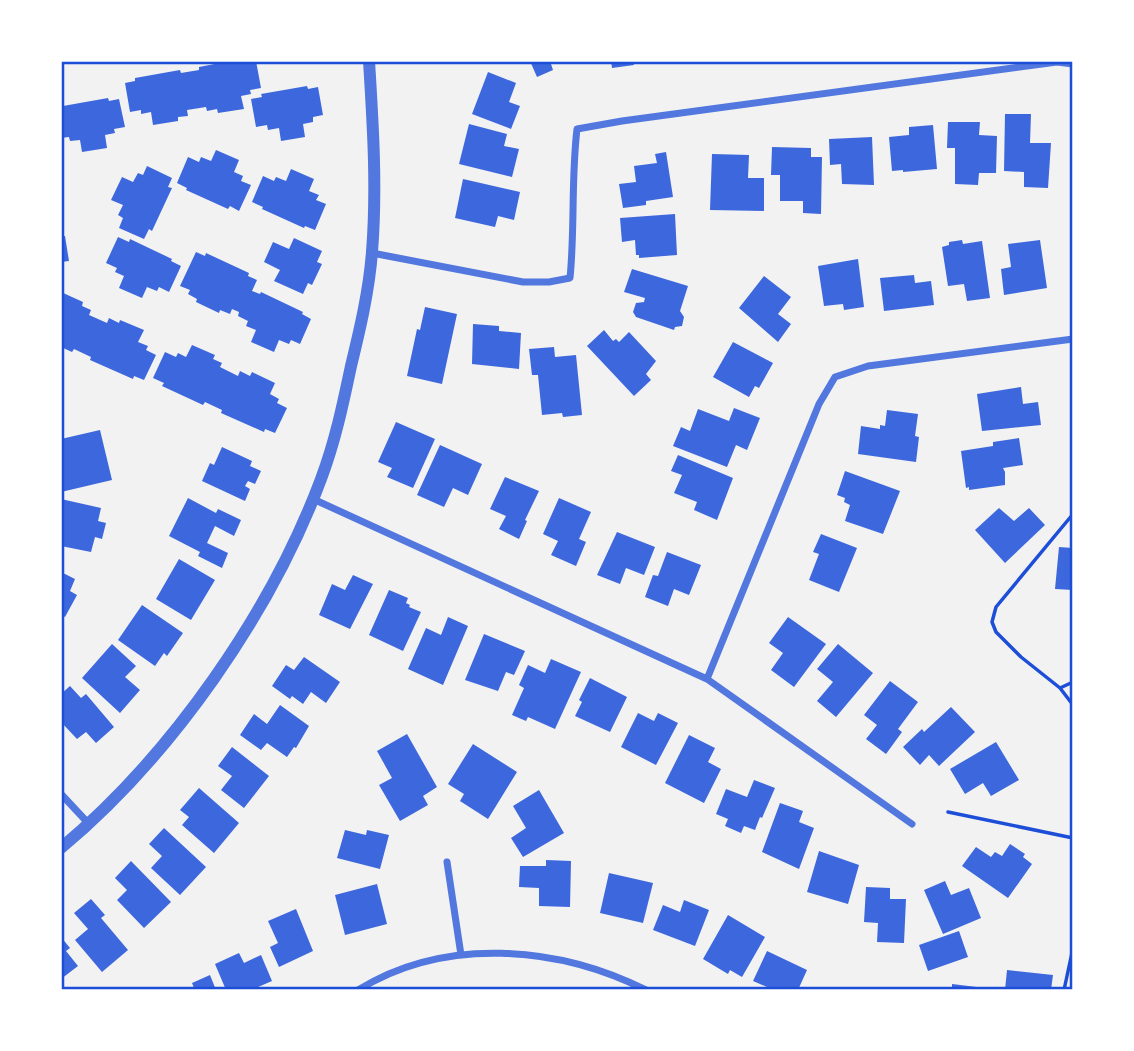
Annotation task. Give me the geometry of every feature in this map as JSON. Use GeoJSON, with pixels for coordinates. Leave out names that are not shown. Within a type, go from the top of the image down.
{"type":"FeatureCollection","features":[{"type":"Feature","properties":{"kind":"street"},"geometry":{"type":"LineString","coordinates":[[61,848],[89,825],[167,739],[216,674],[283,564],[313,499],[340,414],[363,317],[372,253],[374,144],[369,61]]}},
{"type":"Feature","properties":{"kind":"street"},"geometry":{"type":"LineString","coordinates":[[372,253],[523,282],[549,282],[570,278],[573,249],[573,162],[578,130],[635,119],[1057,62],[1073,64]]}},
{"type":"Feature","properties":{"kind":"street"},"geometry":{"type":"LineString","coordinates":[[707,679],[819,404],[835,377],[868,366],[1073,339]]}},
{"type":"Feature","properties":{"kind":"street"},"geometry":{"type":"LineString","coordinates":[[313,499],[707,679],[912,824]]}},
{"type":"Feature","properties":{"kind":"street"},"geometry":{"type":"LineString","coordinates":[[61,794],[89,825]]}},
{"type":"Feature","properties":{"kind":"street"},"geometry":{"type":"LineString","coordinates":[[447,862],[461,955]]}},
{"type":"Feature","properties":{"kind":"street"},"geometry":{"type":"LineString","coordinates":[[358,990],[411,966],[461,955],[492,953],[549,956],[600,969],[646,990]]}},
{"type":"Feature","properties":{"kind":"path"},"geometry":{"type":"LineString","coordinates":[[1073,514],[996,607],[992,622],[996,632],[1060,688],[1073,705]]}},
{"type":"Feature","properties":{"kind":"path"},"geometry":{"type":"LineString","coordinates":[[1060,688],[1073,682]]}},
{"type":"Feature","properties":{"kind":"path"},"geometry":{"type":"LineString","coordinates":[[948,812],[1073,838]]}},
{"type":"Feature","properties":{"kind":"path"},"geometry":{"type":"LineString","coordinates":[[1064,990],[1073,948]]}},
{"type":"Feature","properties":{"kind":"building"},"geometry":{"type":"Polygon","coordinates":[[[230,61],[256,61],[261,88],[250,90],[251,94],[241,96],[244,109],[218,113],[217,109],[207,111],[206,107],[187,110],[188,116],[178,117],[178,121],[153,125],[151,112],[130,112],[125,83],[135,81],[135,78],[180,70],[181,73],[199,70],[199,67],[230,61]]]}},
{"type":"Feature","properties":{"kind":"building"},"geometry":{"type":"Polygon","coordinates":[[[530,61],[550,61],[553,70],[537,77],[530,61]]]}},
{"type":"Feature","properties":{"kind":"building"},"geometry":{"type":"Polygon","coordinates":[[[611,61],[633,61],[634,65],[612,68],[611,61]]]}},
{"type":"Feature","properties":{"kind":"building"},"geometry":{"type":"Polygon","coordinates":[[[488,72],[516,83],[509,102],[520,106],[511,129],[472,114],[488,72]]]}},
{"type":"Feature","properties":{"kind":"building"},"geometry":{"type":"Polygon","coordinates":[[[307,86],[308,89],[318,87],[323,115],[313,117],[313,122],[303,124],[305,137],[281,141],[279,128],[268,130],[267,125],[256,127],[251,99],[262,97],[261,94],[307,86]]]}},
{"type":"Feature","properties":{"kind":"building"},"geometry":{"type":"Polygon","coordinates":[[[108,98],[109,101],[119,99],[125,127],[114,129],[115,133],[105,135],[107,148],[82,152],[80,140],[61,138],[63,106],[108,98]]]}},
{"type":"Feature","properties":{"kind":"building"},"geometry":{"type":"Polygon","coordinates":[[[1005,114],[1031,114],[1030,143],[1051,143],[1048,188],[1024,187],[1024,172],[1004,171],[1005,114]]]}},
{"type":"Feature","properties":{"kind":"building"},"geometry":{"type":"Polygon","coordinates":[[[948,122],[980,122],[979,135],[997,136],[996,173],[979,173],[978,185],[955,184],[955,148],[947,148],[948,122]]]}},
{"type":"Feature","properties":{"kind":"building"},"geometry":{"type":"Polygon","coordinates":[[[469,124],[507,134],[504,146],[519,149],[512,177],[459,164],[469,124]]]}},
{"type":"Feature","properties":{"kind":"building"},"geometry":{"type":"Polygon","coordinates":[[[933,125],[937,169],[892,171],[889,137],[909,135],[909,127],[933,125]]]}},
{"type":"Feature","properties":{"kind":"building"},"geometry":{"type":"Polygon","coordinates":[[[872,137],[874,185],[842,184],[841,164],[830,165],[829,139],[872,137]]]}},
{"type":"Feature","properties":{"kind":"building"},"geometry":{"type":"Polygon","coordinates":[[[772,147],[811,148],[811,157],[822,157],[821,214],[803,213],[803,201],[780,201],[780,175],[771,175],[772,147]]]}},
{"type":"Feature","properties":{"kind":"building"},"geometry":{"type":"Polygon","coordinates":[[[216,150],[239,160],[234,172],[243,176],[241,181],[251,185],[239,211],[230,206],[228,209],[186,190],[187,188],[177,183],[188,157],[199,162],[201,157],[211,161],[216,150]]]}},
{"type":"Feature","properties":{"kind":"building"},"geometry":{"type":"Polygon","coordinates":[[[666,152],[673,197],[623,208],[619,184],[636,182],[634,166],[657,163],[655,154],[666,152]]]}},
{"type":"Feature","properties":{"kind":"building"},"geometry":{"type":"Polygon","coordinates":[[[712,154],[749,155],[748,178],[764,178],[764,211],[710,210],[712,154]]]}},
{"type":"Feature","properties":{"kind":"building"},"geometry":{"type":"Polygon","coordinates":[[[147,166],[172,178],[168,187],[172,188],[152,231],[149,229],[144,239],[119,228],[123,218],[118,215],[123,205],[111,200],[122,177],[133,182],[138,173],[143,175],[147,166]]]}},
{"type":"Feature","properties":{"kind":"building"},"geometry":{"type":"Polygon","coordinates":[[[291,169],[314,179],[309,191],[319,195],[316,200],[326,204],[315,230],[305,226],[304,228],[252,202],[263,176],[274,181],[276,177],[286,181],[291,169]]]}},
{"type":"Feature","properties":{"kind":"building"},"geometry":{"type":"Polygon","coordinates":[[[463,179],[520,192],[514,220],[498,216],[495,227],[455,218],[463,179]]]}},
{"type":"Feature","properties":{"kind":"building"},"geometry":{"type":"Polygon","coordinates":[[[675,214],[677,255],[639,258],[639,255],[636,255],[635,240],[622,242],[620,218],[675,214]]]}},
{"type":"Feature","properties":{"kind":"building"},"geometry":{"type":"Polygon","coordinates":[[[61,236],[65,236],[69,261],[61,262],[61,236]]]}},
{"type":"Feature","properties":{"kind":"building"},"geometry":{"type":"Polygon","coordinates":[[[118,237],[129,242],[130,239],[181,266],[169,292],[159,287],[157,291],[147,287],[142,298],[119,288],[124,276],[115,272],[117,268],[106,263],[118,237]]]}},
{"type":"Feature","properties":{"kind":"building"},"geometry":{"type":"Polygon","coordinates":[[[294,238],[322,251],[317,262],[322,264],[312,285],[308,283],[303,294],[274,281],[280,270],[264,262],[273,242],[289,249],[294,238]]]}},
{"type":"Feature","properties":{"kind":"building"},"geometry":{"type":"Polygon","coordinates":[[[962,240],[963,244],[982,241],[990,298],[967,301],[964,284],[948,286],[942,247],[949,245],[949,242],[962,240]]]}},
{"type":"Feature","properties":{"kind":"building"},"geometry":{"type":"Polygon","coordinates":[[[1040,240],[1047,288],[1004,295],[1001,269],[1011,267],[1008,244],[1040,240]]]}},
{"type":"Feature","properties":{"kind":"building"},"geometry":{"type":"Polygon","coordinates":[[[196,252],[205,256],[206,253],[249,273],[248,276],[257,280],[252,291],[261,292],[303,312],[302,314],[311,319],[300,344],[291,340],[289,344],[279,340],[274,352],[251,342],[256,330],[246,326],[248,321],[238,316],[239,312],[232,309],[230,314],[220,310],[219,313],[196,302],[197,299],[188,294],[190,290],[180,286],[196,252]]]}},
{"type":"Feature","properties":{"kind":"building"},"geometry":{"type":"Polygon","coordinates":[[[858,259],[864,307],[844,310],[843,304],[824,306],[818,266],[858,259]]]}},
{"type":"Feature","properties":{"kind":"building"},"geometry":{"type":"Polygon","coordinates":[[[632,269],[688,286],[680,311],[684,317],[682,326],[675,327],[674,330],[636,317],[633,312],[636,303],[644,302],[645,298],[624,292],[632,269]]]}},
{"type":"Feature","properties":{"kind":"building"},"geometry":{"type":"Polygon","coordinates":[[[914,275],[915,283],[931,281],[934,305],[884,311],[880,278],[914,275]]]}},
{"type":"Feature","properties":{"kind":"building"},"geometry":{"type":"Polygon","coordinates":[[[764,276],[791,297],[778,314],[791,324],[778,342],[739,308],[764,276]]]}},
{"type":"Feature","properties":{"kind":"building"},"geometry":{"type":"Polygon","coordinates":[[[61,292],[83,302],[82,306],[91,310],[89,315],[107,323],[109,318],[119,323],[120,320],[144,330],[138,342],[148,346],[146,350],[156,355],[144,380],[134,376],[133,379],[90,360],[91,357],[74,349],[72,352],[61,347],[61,292]]]}},
{"type":"Feature","properties":{"kind":"building"},"geometry":{"type":"Polygon","coordinates":[[[425,307],[457,314],[442,384],[407,376],[417,329],[420,330],[425,307]]]}},
{"type":"Feature","properties":{"kind":"building"},"geometry":{"type":"Polygon","coordinates":[[[473,324],[499,326],[499,331],[521,333],[519,369],[472,364],[473,324]]]}},
{"type":"Feature","properties":{"kind":"building"},"geometry":{"type":"Polygon","coordinates":[[[604,330],[613,341],[616,339],[619,342],[629,332],[656,361],[646,374],[651,380],[634,396],[587,346],[604,330]]]}},
{"type":"Feature","properties":{"kind":"building"},"geometry":{"type":"Polygon","coordinates":[[[733,342],[773,363],[759,388],[755,386],[749,397],[713,377],[733,342]]]}},
{"type":"Feature","properties":{"kind":"building"},"geometry":{"type":"Polygon","coordinates":[[[192,345],[215,355],[213,359],[222,363],[220,367],[238,376],[240,371],[250,376],[252,372],[275,383],[270,394],[279,399],[277,403],[287,408],[275,433],[265,429],[264,432],[221,413],[222,410],[205,402],[203,405],[162,386],[164,383],[153,378],[165,352],[176,357],[178,353],[186,357],[192,345]]]}},
{"type":"Feature","properties":{"kind":"building"},"geometry":{"type":"Polygon","coordinates":[[[554,347],[555,357],[576,355],[582,415],[542,415],[538,375],[532,375],[529,349],[554,347]]]}},
{"type":"Feature","properties":{"kind":"building"},"geometry":{"type":"Polygon","coordinates":[[[1021,387],[1023,404],[1038,402],[1041,425],[982,431],[977,394],[1021,387]]]}},
{"type":"Feature","properties":{"kind":"building"},"geometry":{"type":"Polygon","coordinates":[[[734,408],[760,418],[747,450],[736,445],[727,467],[673,446],[681,427],[690,431],[698,409],[729,421],[734,408]]]}},
{"type":"Feature","properties":{"kind":"building"},"geometry":{"type":"Polygon","coordinates":[[[887,410],[918,414],[916,462],[858,454],[861,426],[880,429],[880,425],[885,426],[887,410]]]}},
{"type":"Feature","properties":{"kind":"building"},"geometry":{"type":"Polygon","coordinates":[[[396,422],[435,439],[413,488],[387,477],[392,468],[378,462],[396,422]]]}},
{"type":"Feature","properties":{"kind":"building"},"geometry":{"type":"Polygon","coordinates":[[[100,430],[112,480],[61,492],[61,439],[100,430]]]}},
{"type":"Feature","properties":{"kind":"building"},"geometry":{"type":"Polygon","coordinates":[[[1019,438],[1023,465],[1003,468],[1005,485],[969,490],[969,487],[966,488],[961,451],[993,446],[993,442],[1019,438]]]}},
{"type":"Feature","properties":{"kind":"building"},"geometry":{"type":"Polygon","coordinates":[[[440,445],[482,464],[468,495],[453,488],[444,507],[417,495],[440,445]]]}},
{"type":"Feature","properties":{"kind":"building"},"geometry":{"type":"Polygon","coordinates":[[[222,447],[252,461],[250,466],[261,471],[255,484],[248,481],[245,486],[250,489],[245,501],[202,481],[210,463],[214,465],[222,447]]]}},
{"type":"Feature","properties":{"kind":"building"},"geometry":{"type":"Polygon","coordinates":[[[678,455],[733,478],[717,520],[694,510],[697,502],[674,493],[682,475],[671,471],[678,455]]]}},
{"type":"Feature","properties":{"kind":"building"},"geometry":{"type":"Polygon","coordinates":[[[845,471],[900,491],[883,534],[845,521],[850,505],[844,502],[845,498],[837,495],[845,471]]]}},
{"type":"Feature","properties":{"kind":"building"},"geometry":{"type":"Polygon","coordinates":[[[505,477],[539,491],[519,539],[499,529],[506,516],[490,509],[505,477]]]}},
{"type":"Feature","properties":{"kind":"building"},"geometry":{"type":"Polygon","coordinates":[[[188,498],[216,513],[218,509],[241,520],[234,536],[215,526],[207,543],[228,553],[222,568],[198,556],[200,552],[169,536],[188,498]]]}},
{"type":"Feature","properties":{"kind":"building"},"geometry":{"type":"Polygon","coordinates":[[[559,498],[591,512],[579,539],[586,542],[576,566],[551,555],[558,541],[543,534],[559,498]]]}},
{"type":"Feature","properties":{"kind":"building"},"geometry":{"type":"Polygon","coordinates":[[[61,499],[101,508],[98,521],[106,523],[102,539],[95,537],[91,552],[61,546],[61,499]]]}},
{"type":"Feature","properties":{"kind":"building"},"geometry":{"type":"Polygon","coordinates":[[[999,508],[1014,521],[1029,508],[1045,525],[1005,563],[975,530],[999,508]]]}},
{"type":"Feature","properties":{"kind":"building"},"geometry":{"type":"Polygon","coordinates":[[[617,532],[655,547],[644,575],[626,568],[620,584],[597,575],[617,532]]]}},
{"type":"Feature","properties":{"kind":"building"},"geometry":{"type":"Polygon","coordinates":[[[821,534],[857,548],[839,592],[809,580],[819,554],[813,552],[821,534]]]}},
{"type":"Feature","properties":{"kind":"building"},"geometry":{"type":"Polygon","coordinates":[[[1059,547],[1073,548],[1073,590],[1055,589],[1059,547]]]}},
{"type":"Feature","properties":{"kind":"building"},"geometry":{"type":"Polygon","coordinates":[[[667,552],[701,565],[689,595],[674,589],[668,606],[645,597],[653,575],[658,576],[667,552]]]}},
{"type":"Feature","properties":{"kind":"building"},"geometry":{"type":"Polygon","coordinates":[[[179,559],[215,580],[191,620],[156,599],[179,559]]]}},
{"type":"Feature","properties":{"kind":"building"},"geometry":{"type":"Polygon","coordinates":[[[61,572],[75,579],[70,591],[77,595],[65,617],[61,615],[61,572]]]}},
{"type":"Feature","properties":{"kind":"building"},"geometry":{"type":"Polygon","coordinates":[[[353,575],[373,584],[350,629],[319,615],[332,584],[345,590],[353,575]]]}},
{"type":"Feature","properties":{"kind":"building"},"geometry":{"type":"Polygon","coordinates":[[[389,590],[408,598],[406,603],[409,607],[421,612],[403,651],[369,635],[389,590]]]}},
{"type":"Feature","properties":{"kind":"building"},"geometry":{"type":"Polygon","coordinates":[[[142,605],[183,633],[167,656],[164,653],[155,666],[118,640],[142,605]]]}},
{"type":"Feature","properties":{"kind":"building"},"geometry":{"type":"Polygon","coordinates":[[[448,617],[468,626],[443,685],[408,669],[426,628],[441,635],[448,617]]]}},
{"type":"Feature","properties":{"kind":"building"},"geometry":{"type":"Polygon","coordinates":[[[788,617],[826,644],[794,687],[771,670],[783,653],[769,643],[788,617]]]}},
{"type":"Feature","properties":{"kind":"building"},"geometry":{"type":"Polygon","coordinates":[[[484,634],[525,651],[514,675],[506,672],[498,691],[465,680],[484,634]]]}},
{"type":"Feature","properties":{"kind":"building"},"geometry":{"type":"Polygon","coordinates":[[[112,644],[136,666],[125,677],[140,690],[120,713],[82,678],[112,644]]]}},
{"type":"Feature","properties":{"kind":"building"},"geometry":{"type":"Polygon","coordinates":[[[838,644],[873,673],[836,717],[817,701],[833,682],[817,669],[838,644]]]}},
{"type":"Feature","properties":{"kind":"building"},"geometry":{"type":"Polygon","coordinates":[[[304,657],[340,682],[326,703],[311,692],[303,704],[292,696],[290,699],[272,686],[286,665],[294,670],[304,657]]]}},
{"type":"Feature","properties":{"kind":"building"},"geometry":{"type":"Polygon","coordinates":[[[551,659],[581,672],[555,729],[528,717],[526,721],[512,715],[524,688],[519,685],[528,665],[545,673],[551,659]]]}},
{"type":"Feature","properties":{"kind":"building"},"geometry":{"type":"Polygon","coordinates":[[[590,678],[627,697],[610,732],[575,716],[582,702],[579,700],[590,678]]]}},
{"type":"Feature","properties":{"kind":"building"},"geometry":{"type":"Polygon","coordinates":[[[890,681],[918,702],[898,729],[902,732],[886,754],[866,739],[877,725],[864,715],[890,681]]]}},
{"type":"Feature","properties":{"kind":"building"},"geometry":{"type":"Polygon","coordinates":[[[70,686],[81,698],[86,694],[114,727],[96,743],[86,732],[77,739],[61,722],[61,694],[70,686]]]}},
{"type":"Feature","properties":{"kind":"building"},"geometry":{"type":"Polygon","coordinates":[[[280,705],[309,726],[296,748],[294,747],[287,757],[267,743],[261,750],[240,735],[254,714],[267,724],[280,705]]]}},
{"type":"Feature","properties":{"kind":"building"},"geometry":{"type":"Polygon","coordinates":[[[951,707],[975,732],[939,766],[929,755],[920,765],[903,747],[951,707]]]}},
{"type":"Feature","properties":{"kind":"building"},"geometry":{"type":"Polygon","coordinates":[[[638,713],[654,721],[658,713],[678,723],[656,765],[621,747],[638,713]]]}},
{"type":"Feature","properties":{"kind":"building"},"geometry":{"type":"Polygon","coordinates":[[[407,734],[437,787],[423,796],[428,805],[400,821],[379,785],[392,778],[377,751],[407,734]]]}},
{"type":"Feature","properties":{"kind":"building"},"geometry":{"type":"Polygon","coordinates":[[[689,735],[715,748],[708,762],[721,769],[704,803],[665,783],[689,735]]]}},
{"type":"Feature","properties":{"kind":"building"},"geometry":{"type":"Polygon","coordinates":[[[996,742],[1019,780],[991,796],[983,783],[965,794],[950,769],[996,742]]]}},
{"type":"Feature","properties":{"kind":"building"},"geometry":{"type":"Polygon","coordinates":[[[473,744],[517,772],[488,819],[460,801],[464,794],[448,784],[473,744]]]}},
{"type":"Feature","properties":{"kind":"building"},"geometry":{"type":"Polygon","coordinates":[[[232,747],[269,776],[244,808],[221,790],[232,776],[218,766],[232,747]]]}},
{"type":"Feature","properties":{"kind":"building"},"geometry":{"type":"Polygon","coordinates":[[[754,780],[775,788],[755,830],[744,826],[741,833],[725,826],[728,819],[716,814],[726,789],[747,797],[754,780]]]}},
{"type":"Feature","properties":{"kind":"building"},"geometry":{"type":"Polygon","coordinates":[[[199,788],[239,823],[214,853],[182,825],[189,817],[180,810],[199,788]]]}},
{"type":"Feature","properties":{"kind":"building"},"geometry":{"type":"Polygon","coordinates":[[[539,790],[564,833],[523,857],[511,838],[526,828],[513,806],[539,790]]]}},
{"type":"Feature","properties":{"kind":"building"},"geometry":{"type":"Polygon","coordinates":[[[780,803],[803,811],[799,822],[814,828],[799,869],[762,852],[780,803]]]}},
{"type":"Feature","properties":{"kind":"building"},"geometry":{"type":"Polygon","coordinates":[[[164,828],[206,867],[180,895],[151,868],[162,856],[149,844],[164,828]]]}},
{"type":"Feature","properties":{"kind":"building"},"geometry":{"type":"Polygon","coordinates":[[[345,830],[366,835],[367,830],[389,835],[380,869],[337,858],[345,830]]]}},
{"type":"Feature","properties":{"kind":"building"},"geometry":{"type":"Polygon","coordinates":[[[1010,844],[1025,854],[1023,857],[1032,864],[1008,898],[962,866],[976,847],[991,857],[995,852],[1002,856],[1010,844]]]}},
{"type":"Feature","properties":{"kind":"building"},"geometry":{"type":"Polygon","coordinates":[[[819,851],[859,865],[848,904],[807,892],[819,851]]]}},
{"type":"Feature","properties":{"kind":"building"},"geometry":{"type":"Polygon","coordinates":[[[546,860],[571,861],[570,907],[539,906],[539,888],[519,887],[520,866],[546,866],[546,860]]]}},
{"type":"Feature","properties":{"kind":"building"},"geometry":{"type":"Polygon","coordinates":[[[131,861],[171,902],[144,928],[117,900],[127,890],[115,878],[131,861]]]}},
{"type":"Feature","properties":{"kind":"building"},"geometry":{"type":"Polygon","coordinates":[[[609,873],[653,883],[643,923],[600,913],[609,873]]]}},
{"type":"Feature","properties":{"kind":"building"},"geometry":{"type":"Polygon","coordinates":[[[945,881],[951,895],[969,888],[981,918],[943,934],[924,890],[945,881]]]}},
{"type":"Feature","properties":{"kind":"building"},"geometry":{"type":"Polygon","coordinates":[[[377,884],[387,924],[345,935],[335,895],[377,884]]]}},
{"type":"Feature","properties":{"kind":"building"},"geometry":{"type":"Polygon","coordinates":[[[866,887],[890,888],[890,899],[906,899],[904,943],[877,942],[878,923],[864,922],[866,887]]]}},
{"type":"Feature","properties":{"kind":"building"},"geometry":{"type":"Polygon","coordinates":[[[91,899],[105,915],[101,918],[128,950],[102,972],[75,940],[88,929],[74,913],[91,899]]]}},
{"type":"Feature","properties":{"kind":"building"},"geometry":{"type":"Polygon","coordinates":[[[684,900],[709,910],[695,946],[653,930],[663,905],[680,912],[684,900]]]}},
{"type":"Feature","properties":{"kind":"building"},"geometry":{"type":"Polygon","coordinates":[[[296,909],[313,951],[279,967],[270,947],[278,943],[268,921],[296,909]]]}},
{"type":"Feature","properties":{"kind":"building"},"geometry":{"type":"Polygon","coordinates":[[[728,915],[765,937],[742,977],[730,970],[728,974],[703,959],[728,915]]]}},
{"type":"Feature","properties":{"kind":"building"},"geometry":{"type":"Polygon","coordinates":[[[959,931],[968,957],[928,971],[919,945],[959,931]]]}},
{"type":"Feature","properties":{"kind":"building"},"geometry":{"type":"Polygon","coordinates":[[[61,937],[70,948],[66,951],[78,966],[61,979],[61,937]]]}},
{"type":"Feature","properties":{"kind":"building"},"geometry":{"type":"Polygon","coordinates":[[[767,951],[807,970],[798,990],[766,990],[767,987],[753,981],[767,951]]]}},
{"type":"Feature","properties":{"kind":"building"},"geometry":{"type":"Polygon","coordinates":[[[239,953],[244,963],[261,955],[272,981],[251,990],[226,990],[215,964],[239,953]]]}},
{"type":"Feature","properties":{"kind":"building"},"geometry":{"type":"Polygon","coordinates":[[[1007,970],[1053,975],[1051,990],[1005,990],[1007,970]]]}},
{"type":"Feature","properties":{"kind":"building"},"geometry":{"type":"Polygon","coordinates":[[[210,975],[216,990],[189,990],[194,988],[192,983],[210,975]]]}},
{"type":"Feature","properties":{"kind":"building"},"geometry":{"type":"Polygon","coordinates":[[[952,984],[985,988],[985,990],[952,990],[952,984]]]}}]}
